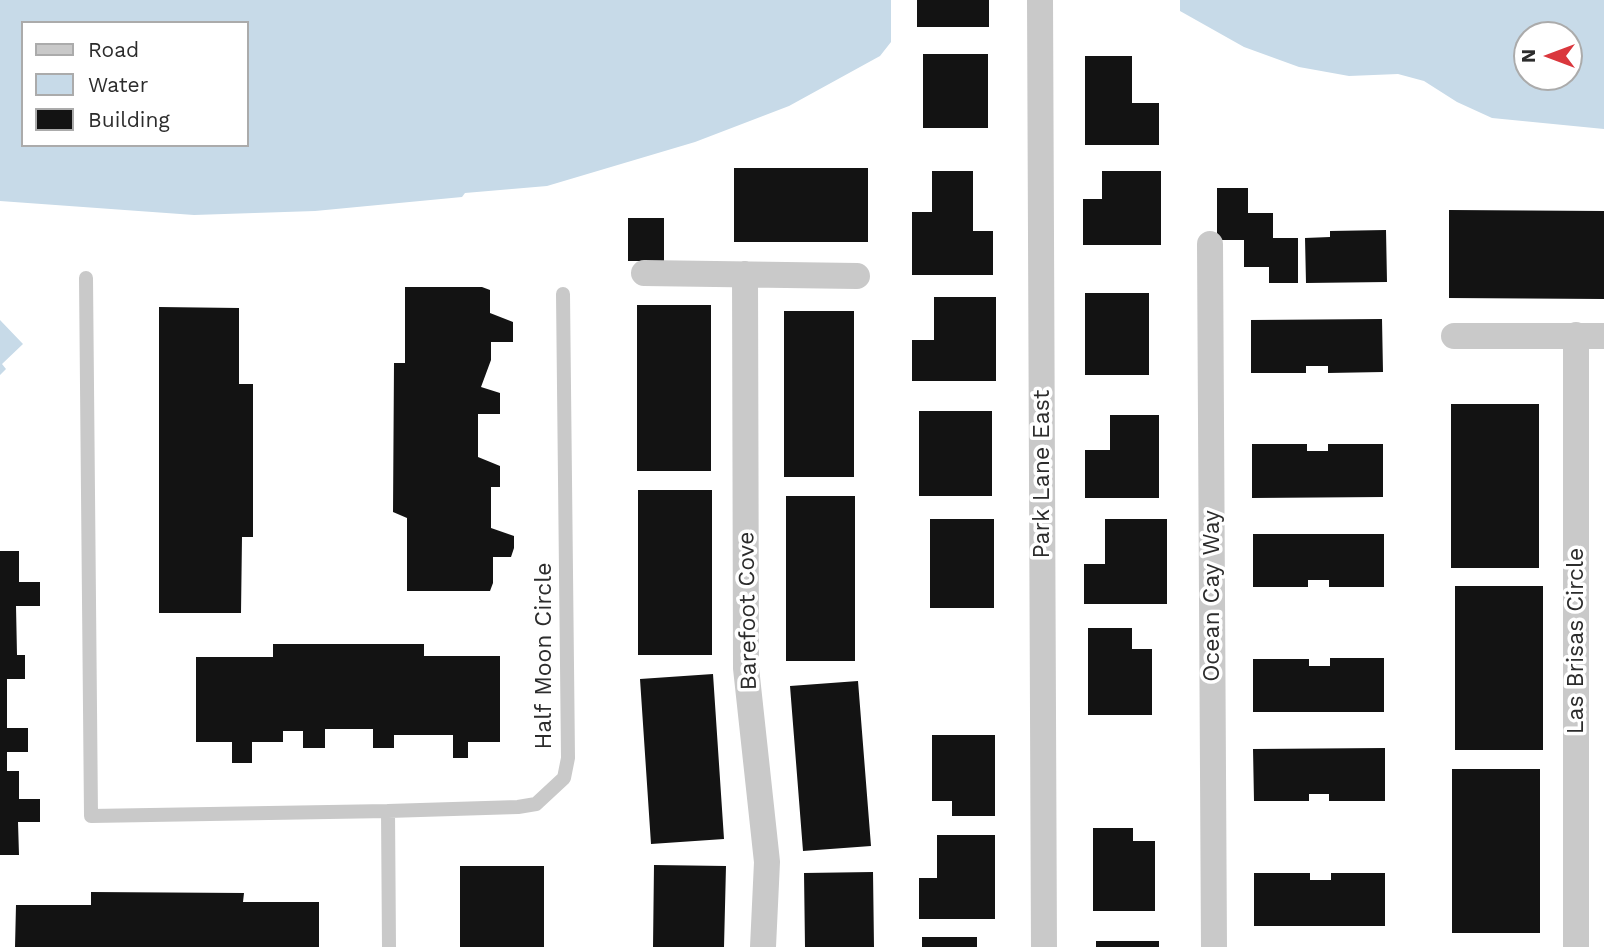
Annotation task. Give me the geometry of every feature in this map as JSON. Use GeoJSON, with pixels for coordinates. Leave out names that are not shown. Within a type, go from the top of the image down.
{"type":"FeatureCollection","features":[{"type":"Feature","properties":{"kind":"street","name":"Park Lane East"},"geometry":{"type":"LineString","coordinates":[[1040,0],[1044,947]]}},
{"type":"Feature","properties":{"kind":"street","name":"Ocean Cay Way"},"geometry":{"type":"LineString","coordinates":[[1210,244],[1214,947]]}},
{"type":"Feature","properties":{"kind":"street"},"geometry":{"type":"LineString","coordinates":[[644,273],[858,276]]}},
{"type":"Feature","properties":{"kind":"street","name":"Barefoot Cove"},"geometry":{"type":"LineString","coordinates":[[745,274],[746,668],[767,862],[763,947]]}},
{"type":"Feature","properties":{"kind":"street","name":"Las Brisas Circle"},"geometry":{"type":"LineString","coordinates":[[1576,335],[1576,947]]}},
{"type":"Feature","properties":{"kind":"street"},"geometry":{"type":"LineString","coordinates":[[1454,336],[1604,336]]}},
{"type":"Feature","properties":{"kind":"lane","name":"Half Moon Circle"},"geometry":{"type":"LineString","coordinates":[[86,278],[92,816],[518,807],[536,804],[564,778],[568,758],[563,294]]}},
{"type":"Feature","properties":{"kind":"lane"},"geometry":{"type":"LineString","coordinates":[[388,811],[389,947]]}},
{"type":"Feature","properties":{"kind":"water"},"geometry":{"type":"Polygon","coordinates":[[[0,0],[891,0],[891,42],[880,56],[789,106],[695,142],[547,186],[315,211],[194,215],[0,201],[0,0]]]}},
{"type":"Feature","properties":{"kind":"water"},"geometry":{"type":"Polygon","coordinates":[[[1180,0],[1604,0],[1604,129],[1492,118],[1457,102],[1424,81],[1398,74],[1349,76],[1299,67],[1244,47],[1180,11],[1180,0]]]}},
{"type":"Feature","properties":{"kind":"water"},"geometry":{"type":"Polygon","coordinates":[[[0,320],[23,344],[2,364],[6,369],[0,375],[0,320]]]}},
{"type":"Feature","properties":{"kind":"building"},"geometry":{"type":"Polygon","coordinates":[[[917,0],[989,0],[989,27],[917,27],[917,0]]]}},
{"type":"Feature","properties":{"kind":"building"},"geometry":{"type":"Polygon","coordinates":[[[923,54],[988,54],[988,128],[923,128],[923,54]]]}},
{"type":"Feature","properties":{"kind":"building"},"geometry":{"type":"Polygon","coordinates":[[[1085,56],[1132,56],[1132,103],[1159,103],[1159,145],[1085,145],[1085,56]]]}},
{"type":"Feature","properties":{"kind":"building"},"geometry":{"type":"Polygon","coordinates":[[[734,168],[868,168],[868,242],[734,242],[734,168]]]}},
{"type":"Feature","properties":{"kind":"building"},"geometry":{"type":"Polygon","coordinates":[[[932,171],[973,171],[973,231],[993,231],[993,275],[912,275],[912,212],[932,212],[932,171]]]}},
{"type":"Feature","properties":{"kind":"building"},"geometry":{"type":"Polygon","coordinates":[[[1102,171],[1161,171],[1161,245],[1083,245],[1083,199],[1102,199],[1102,171]]]}},
{"type":"Feature","properties":{"kind":"building"},"geometry":{"type":"Polygon","coordinates":[[[1217,188],[1248,188],[1248,213],[1273,213],[1273,238],[1298,238],[1298,283],[1269,283],[1269,267],[1244,267],[1244,240],[1217,240],[1217,188]]]}},
{"type":"Feature","properties":{"kind":"building"},"geometry":{"type":"Polygon","coordinates":[[[1449,210],[1604,211],[1604,299],[1449,298],[1449,210]]]}},
{"type":"Feature","properties":{"kind":"building"},"geometry":{"type":"Polygon","coordinates":[[[628,218],[664,218],[664,261],[628,261],[628,218]]]}},
{"type":"Feature","properties":{"kind":"building"},"geometry":{"type":"Polygon","coordinates":[[[1386,230],[1387,282],[1306,283],[1305,238],[1330,237],[1330,231],[1386,230]]]}},
{"type":"Feature","properties":{"kind":"building"},"geometry":{"type":"Polygon","coordinates":[[[405,287],[482,287],[490,290],[490,313],[513,322],[513,342],[491,342],[491,360],[481,387],[500,393],[500,414],[478,414],[478,457],[500,466],[500,487],[491,487],[491,528],[514,536],[511,557],[493,557],[493,583],[490,591],[407,591],[407,518],[393,512],[394,363],[405,363],[405,287]]]}},
{"type":"Feature","properties":{"kind":"building"},"geometry":{"type":"Polygon","coordinates":[[[1085,293],[1149,293],[1149,375],[1085,375],[1085,293]]]}},
{"type":"Feature","properties":{"kind":"building"},"geometry":{"type":"Polygon","coordinates":[[[934,297],[996,297],[996,381],[912,381],[912,340],[934,340],[934,297]]]}},
{"type":"Feature","properties":{"kind":"building"},"geometry":{"type":"Polygon","coordinates":[[[637,305],[711,305],[711,471],[637,471],[637,305]]]}},
{"type":"Feature","properties":{"kind":"building"},"geometry":{"type":"Polygon","coordinates":[[[159,307],[239,308],[239,384],[253,384],[253,537],[242,537],[241,613],[159,613],[159,307]]]}},
{"type":"Feature","properties":{"kind":"building"},"geometry":{"type":"Polygon","coordinates":[[[784,311],[854,311],[854,477],[784,477],[784,311]]]}},
{"type":"Feature","properties":{"kind":"building"},"geometry":{"type":"Polygon","coordinates":[[[1382,319],[1383,372],[1328,373],[1328,366],[1306,366],[1306,373],[1251,373],[1251,320],[1382,319]]]}},
{"type":"Feature","properties":{"kind":"building"},"geometry":{"type":"Polygon","coordinates":[[[1451,404],[1539,404],[1539,568],[1451,568],[1451,404]]]}},
{"type":"Feature","properties":{"kind":"building"},"geometry":{"type":"Polygon","coordinates":[[[919,411],[992,411],[992,496],[919,496],[919,411]]]}},
{"type":"Feature","properties":{"kind":"building"},"geometry":{"type":"Polygon","coordinates":[[[1110,415],[1159,415],[1159,498],[1085,498],[1085,450],[1110,450],[1110,415]]]}},
{"type":"Feature","properties":{"kind":"building"},"geometry":{"type":"Polygon","coordinates":[[[1252,444],[1307,444],[1307,451],[1328,451],[1328,444],[1383,444],[1383,497],[1252,498],[1252,444]]]}},
{"type":"Feature","properties":{"kind":"building"},"geometry":{"type":"Polygon","coordinates":[[[638,490],[712,490],[712,655],[638,655],[638,490]]]}},
{"type":"Feature","properties":{"kind":"building"},"geometry":{"type":"Polygon","coordinates":[[[786,496],[855,496],[855,661],[786,661],[786,496]]]}},
{"type":"Feature","properties":{"kind":"building"},"geometry":{"type":"Polygon","coordinates":[[[930,519],[994,519],[994,608],[930,608],[930,519]]]}},
{"type":"Feature","properties":{"kind":"building"},"geometry":{"type":"Polygon","coordinates":[[[1105,519],[1167,519],[1167,604],[1084,604],[1084,564],[1105,564],[1105,519]]]}},
{"type":"Feature","properties":{"kind":"building"},"geometry":{"type":"Polygon","coordinates":[[[1253,534],[1384,534],[1384,587],[1329,587],[1329,580],[1308,580],[1308,587],[1253,587],[1253,534]]]}},
{"type":"Feature","properties":{"kind":"building"},"geometry":{"type":"Polygon","coordinates":[[[0,551],[19,551],[19,582],[40,582],[40,606],[16,606],[17,655],[25,655],[25,679],[7,679],[7,728],[28,728],[28,752],[7,752],[7,771],[19,771],[19,799],[40,799],[40,822],[18,822],[19,855],[0,855],[0,551]]]}},
{"type":"Feature","properties":{"kind":"building"},"geometry":{"type":"Polygon","coordinates":[[[1455,586],[1543,586],[1543,750],[1455,750],[1455,586]]]}},
{"type":"Feature","properties":{"kind":"building"},"geometry":{"type":"Polygon","coordinates":[[[1088,628],[1132,628],[1132,649],[1152,649],[1152,715],[1088,715],[1088,628]]]}},
{"type":"Feature","properties":{"kind":"building"},"geometry":{"type":"Polygon","coordinates":[[[273,644],[424,644],[424,656],[500,656],[500,742],[468,742],[468,758],[453,758],[453,735],[394,735],[394,748],[373,748],[373,729],[325,729],[325,748],[303,748],[303,731],[283,731],[283,742],[252,742],[252,763],[232,763],[232,742],[196,742],[196,657],[273,657],[273,644]]]}},
{"type":"Feature","properties":{"kind":"building"},"geometry":{"type":"Polygon","coordinates":[[[1330,658],[1384,658],[1384,712],[1253,712],[1253,659],[1309,659],[1309,666],[1330,666],[1330,658]]]}},
{"type":"Feature","properties":{"kind":"building"},"geometry":{"type":"Polygon","coordinates":[[[713,674],[724,839],[651,844],[640,679],[713,674]]]}},
{"type":"Feature","properties":{"kind":"building"},"geometry":{"type":"Polygon","coordinates":[[[858,681],[871,846],[803,851],[790,686],[858,681]]]}},
{"type":"Feature","properties":{"kind":"building"},"geometry":{"type":"Polygon","coordinates":[[[932,735],[995,735],[995,816],[952,816],[952,801],[932,801],[932,735]]]}},
{"type":"Feature","properties":{"kind":"building"},"geometry":{"type":"Polygon","coordinates":[[[1385,748],[1385,801],[1329,801],[1329,794],[1309,794],[1309,801],[1254,801],[1253,749],[1385,748]]]}},
{"type":"Feature","properties":{"kind":"building"},"geometry":{"type":"Polygon","coordinates":[[[1452,769],[1540,769],[1540,933],[1452,933],[1452,769]]]}},
{"type":"Feature","properties":{"kind":"building"},"geometry":{"type":"Polygon","coordinates":[[[1093,828],[1133,828],[1133,841],[1155,841],[1155,911],[1093,911],[1093,828]]]}},
{"type":"Feature","properties":{"kind":"building"},"geometry":{"type":"Polygon","coordinates":[[[937,835],[995,835],[995,919],[919,919],[919,878],[937,878],[937,835]]]}},
{"type":"Feature","properties":{"kind":"building"},"geometry":{"type":"Polygon","coordinates":[[[654,865],[726,866],[724,947],[653,947],[654,865]]]}},
{"type":"Feature","properties":{"kind":"building"},"geometry":{"type":"Polygon","coordinates":[[[460,866],[544,866],[544,947],[460,947],[460,866]]]}},
{"type":"Feature","properties":{"kind":"building"},"geometry":{"type":"Polygon","coordinates":[[[873,872],[874,947],[805,947],[804,873],[873,872]]]}},
{"type":"Feature","properties":{"kind":"building"},"geometry":{"type":"Polygon","coordinates":[[[1254,873],[1310,873],[1310,880],[1331,880],[1331,873],[1385,873],[1385,926],[1254,926],[1254,873]]]}},
{"type":"Feature","properties":{"kind":"building"},"geometry":{"type":"Polygon","coordinates":[[[91,892],[244,893],[243,902],[319,902],[319,947],[15,947],[16,905],[91,905],[91,892]]]}},
{"type":"Feature","properties":{"kind":"building"},"geometry":{"type":"Polygon","coordinates":[[[922,937],[977,937],[977,947],[922,947],[922,937]]]}},
{"type":"Feature","properties":{"kind":"building"},"geometry":{"type":"Polygon","coordinates":[[[1096,941],[1159,941],[1159,947],[1096,947],[1096,941]]]}}]}
